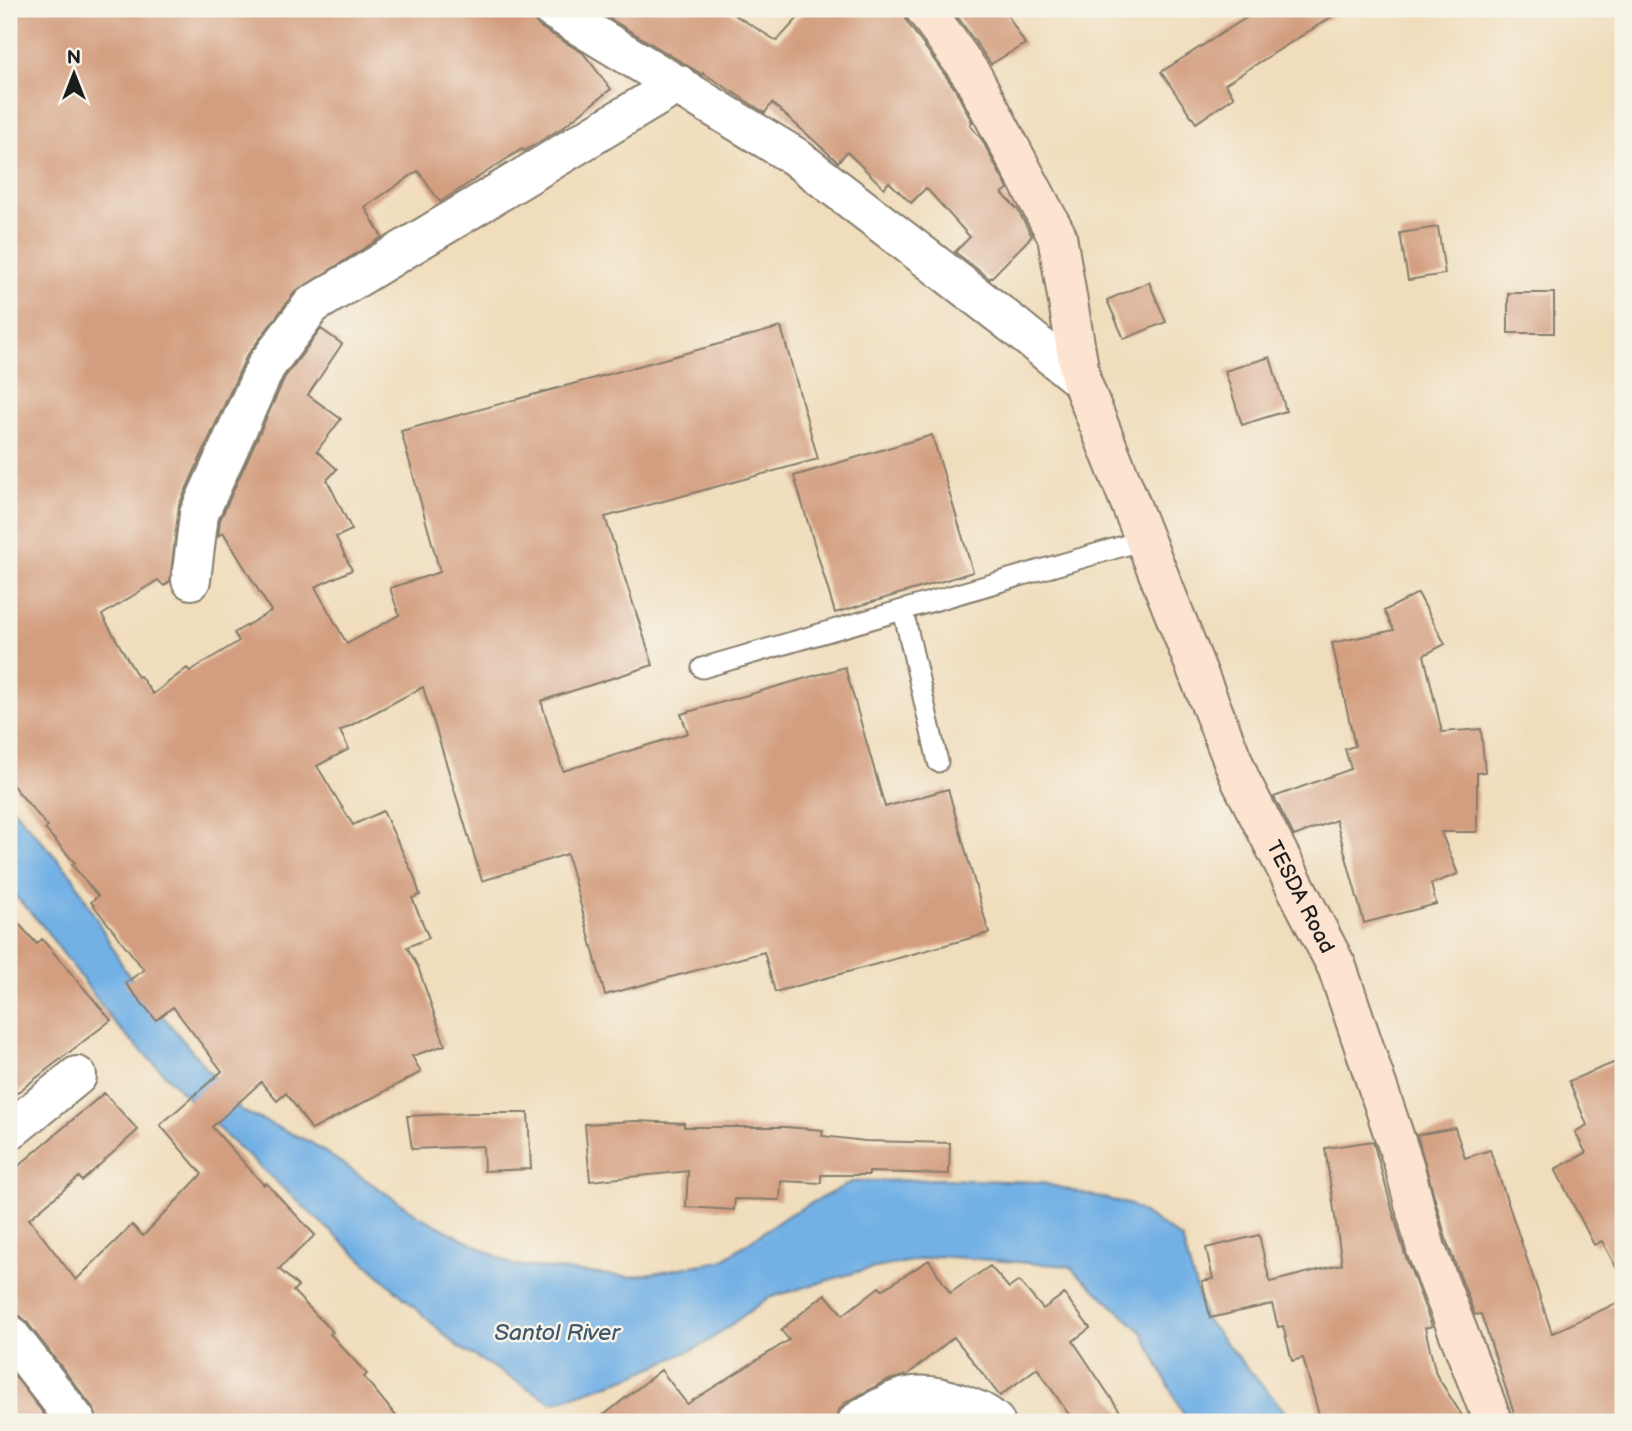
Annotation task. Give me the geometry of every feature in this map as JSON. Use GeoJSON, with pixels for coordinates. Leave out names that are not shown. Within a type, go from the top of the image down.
{"type":"FeatureCollection","features":[{"type":"Feature","properties":{"kind":"street"},"geometry":{"type":"LineString","coordinates":[[552,9],[794,156],[1081,380]]}},
{"type":"Feature","properties":{"kind":"street","name":"TESDA Road"},"geometry":{"type":"LineString","coordinates":[[925,9],[973,77],[1057,236],[1081,380],[1241,781],[1338,967],[1404,1165],[1426,1249],[1493,1422]]}},
{"type":"Feature","properties":{"kind":"street"},"geometry":{"type":"LineString","coordinates":[[191,580],[200,514],[205,502],[266,366],[312,305],[678,84]]}},
{"type":"Feature","properties":{"kind":"street"},"geometry":{"type":"LineString","coordinates":[[9,1131],[77,1076]]}},
{"type":"Feature","properties":{"kind":"street"},"geometry":{"type":"LineString","coordinates":[[9,1334],[77,1422]]}},
{"type":"Feature","properties":{"kind":"street"},"geometry":{"type":"LineString","coordinates":[[857,1422],[882,1407],[915,1394],[944,1397],[988,1414],[995,1422]]}},
{"type":"Feature","properties":{"kind":"lane"},"geometry":{"type":"LineString","coordinates":[[702,668],[1144,540]]}},
{"type":"Feature","properties":{"kind":"lane"},"geometry":{"type":"LineString","coordinates":[[902,610],[938,762]]}},
{"type":"Feature","properties":{"kind":"water","name":"Santol River"},"geometry":{"type":"Polygon","coordinates":[[[9,804],[73,877],[126,972],[242,1111],[310,1142],[421,1217],[513,1265],[630,1277],[721,1261],[790,1214],[852,1182],[939,1179],[1038,1182],[1131,1205],[1182,1239],[1205,1319],[1294,1422],[1187,1422],[1142,1332],[1069,1266],[938,1256],[860,1271],[768,1298],[703,1345],[633,1376],[553,1403],[457,1346],[227,1137],[117,1026],[41,924],[9,889],[9,804]]]}},
{"type":"Feature","properties":{"kind":"building"},"geometry":{"type":"Polygon","coordinates":[[[9,9],[530,9],[533,19],[540,27],[583,53],[611,89],[562,128],[524,151],[522,149],[440,202],[418,171],[365,207],[382,237],[295,292],[246,357],[179,505],[170,581],[164,586],[158,580],[102,615],[138,677],[140,676],[153,694],[187,668],[190,671],[239,641],[234,633],[271,611],[223,532],[218,536],[220,520],[285,377],[321,329],[342,344],[308,395],[341,419],[317,451],[337,469],[327,480],[352,530],[336,537],[352,570],[315,587],[347,644],[399,615],[390,588],[440,572],[401,431],[781,327],[818,459],[605,517],[653,665],[541,701],[563,771],[688,733],[681,714],[845,667],[885,807],[948,789],[989,933],[775,992],[764,952],[605,995],[567,854],[482,881],[423,687],[340,731],[349,749],[317,766],[353,825],[383,811],[414,876],[420,895],[412,898],[429,938],[407,947],[418,967],[445,1045],[412,1056],[421,1072],[312,1130],[286,1093],[277,1101],[261,1082],[212,1127],[264,1185],[266,1183],[315,1235],[279,1269],[298,1286],[293,1291],[333,1332],[330,1334],[367,1374],[364,1377],[401,1422],[98,1422],[94,1409],[26,1321],[18,1314],[9,1313],[9,1174],[104,1093],[138,1130],[82,1181],[79,1177],[29,1219],[76,1280],[132,1225],[143,1236],[202,1174],[160,1125],[222,1071],[173,1007],[156,1020],[125,983],[144,970],[91,902],[98,896],[72,865],[75,863],[9,781],[9,9]]]}},
{"type":"Feature","properties":{"kind":"building"},"geometry":{"type":"Polygon","coordinates":[[[594,9],[725,9],[777,41],[806,9],[904,9],[907,22],[955,89],[972,122],[970,125],[982,140],[1008,189],[1002,193],[1018,210],[1032,236],[990,279],[955,252],[970,237],[926,188],[911,203],[889,182],[884,188],[847,152],[838,162],[772,103],[765,113],[594,9]]]}},
{"type":"Feature","properties":{"kind":"building"},"geometry":{"type":"Polygon","coordinates":[[[952,9],[1004,9],[1025,44],[991,64],[952,9]]]}},
{"type":"Feature","properties":{"kind":"building"},"geometry":{"type":"Polygon","coordinates":[[[1260,9],[1344,9],[1225,84],[1234,97],[1196,123],[1161,72],[1260,9]]]}},
{"type":"Feature","properties":{"kind":"building"},"geometry":{"type":"Polygon","coordinates":[[[1438,227],[1445,274],[1408,280],[1400,233],[1438,227]]]}},
{"type":"Feature","properties":{"kind":"building"},"geometry":{"type":"Polygon","coordinates":[[[1149,282],[1166,322],[1124,339],[1107,300],[1149,282]]]}},
{"type":"Feature","properties":{"kind":"building"},"geometry":{"type":"Polygon","coordinates":[[[1508,293],[1554,293],[1554,333],[1508,333],[1508,293]]]}},
{"type":"Feature","properties":{"kind":"building"},"geometry":{"type":"Polygon","coordinates":[[[1270,357],[1286,411],[1242,425],[1225,371],[1270,357]]]}},
{"type":"Feature","properties":{"kind":"building"},"geometry":{"type":"Polygon","coordinates":[[[932,435],[973,572],[835,613],[794,476],[932,435]]]}},
{"type":"Feature","properties":{"kind":"building"},"geometry":{"type":"Polygon","coordinates":[[[1418,593],[1445,644],[1424,655],[1442,732],[1481,729],[1485,772],[1477,773],[1477,832],[1441,832],[1458,874],[1431,884],[1436,904],[1364,923],[1336,820],[1294,836],[1274,797],[1351,769],[1345,749],[1355,746],[1332,643],[1394,630],[1384,611],[1418,593]]]}},
{"type":"Feature","properties":{"kind":"building"},"geometry":{"type":"Polygon","coordinates":[[[9,913],[37,944],[42,939],[111,1020],[9,1099],[9,913]]]}},
{"type":"Feature","properties":{"kind":"building"},"geometry":{"type":"Polygon","coordinates":[[[1623,1059],[1623,1280],[1602,1241],[1594,1245],[1555,1169],[1586,1153],[1575,1132],[1587,1125],[1569,1081],[1623,1059]]]}},
{"type":"Feature","properties":{"kind":"building"},"geometry":{"type":"Polygon","coordinates":[[[528,1113],[531,1169],[484,1171],[483,1146],[412,1149],[407,1116],[528,1113]]]}},
{"type":"Feature","properties":{"kind":"building"},"geometry":{"type":"Polygon","coordinates":[[[635,1121],[684,1123],[684,1127],[785,1127],[823,1130],[822,1136],[865,1141],[950,1143],[949,1174],[869,1172],[869,1175],[821,1175],[821,1183],[781,1181],[780,1200],[735,1199],[734,1210],[686,1207],[688,1171],[590,1181],[585,1124],[635,1121]]]}},
{"type":"Feature","properties":{"kind":"building"},"geometry":{"type":"Polygon","coordinates":[[[1455,1128],[1465,1158],[1490,1150],[1552,1333],[1623,1300],[1623,1422],[1517,1422],[1481,1314],[1475,1315],[1447,1242],[1417,1135],[1455,1128]]]}},
{"type":"Feature","properties":{"kind":"building"},"geometry":{"type":"Polygon","coordinates":[[[1373,1141],[1405,1255],[1432,1326],[1425,1328],[1436,1374],[1466,1422],[1321,1422],[1303,1358],[1292,1361],[1283,1326],[1278,1327],[1272,1304],[1210,1318],[1202,1281],[1213,1279],[1206,1248],[1259,1235],[1270,1282],[1342,1264],[1325,1148],[1373,1141]]]}},
{"type":"Feature","properties":{"kind":"building"},"geometry":{"type":"Polygon","coordinates":[[[929,1260],[950,1293],[990,1266],[1009,1288],[1019,1281],[1043,1309],[1064,1294],[1090,1328],[1073,1341],[1127,1422],[1074,1422],[1037,1368],[1000,1396],[954,1337],[907,1375],[885,1381],[845,1403],[838,1411],[835,1422],[595,1422],[661,1370],[687,1404],[789,1340],[781,1330],[825,1294],[843,1315],[879,1287],[882,1290],[929,1260]]]}},
{"type":"Feature","properties":{"kind":"building"},"geometry":{"type":"Polygon","coordinates":[[[9,1369],[50,1422],[9,1422],[9,1369]]]}}]}
